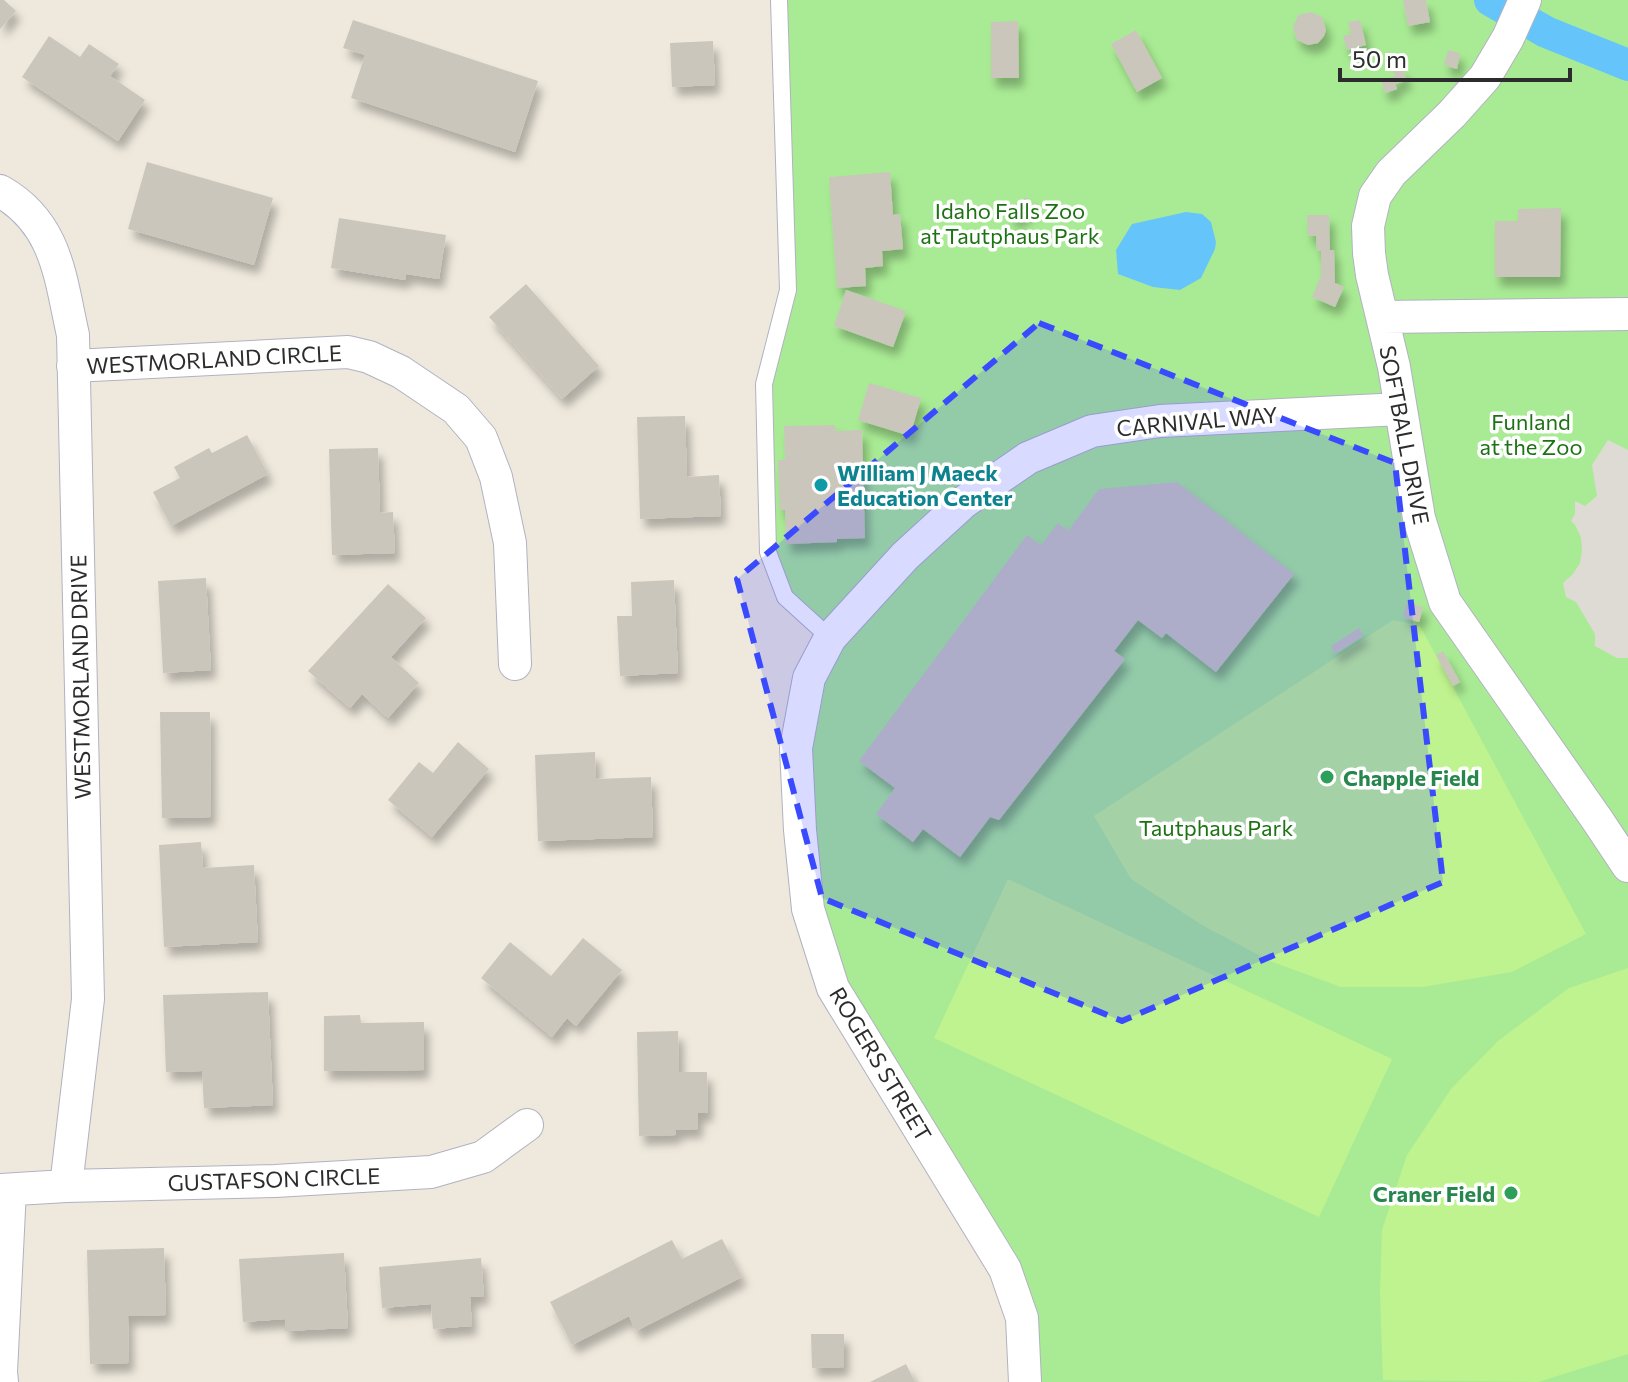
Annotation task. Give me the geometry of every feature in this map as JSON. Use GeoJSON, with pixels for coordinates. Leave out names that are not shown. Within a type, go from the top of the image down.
{"type":"FeatureCollection","features":[{"type":"Feature","properties":{"kind":"street","name":"SOFTBALL DRIVE"},"geometry":{"type":"LineString","coordinates":[[1525,0],[1508,38],[1485,77],[1391,173],[1375,196],[1368,226],[1369,253],[1401,409],[1419,518],[1445,602],[1628,866]]}},
{"type":"Feature","properties":{"kind":"street","name":"WESTMORLAND DRIVE"},"geometry":{"type":"LineString","coordinates":[[0,191],[37,221],[56,258],[73,335],[88,999],[66,1186]]}},
{"type":"Feature","properties":{"kind":"street"},"geometry":{"type":"LineString","coordinates":[[1382,317],[1628,314]]}},
{"type":"Feature","properties":{"kind":"street","name":"WESTMORLAND CIRCLE"},"geometry":{"type":"LineString","coordinates":[[73,366],[348,352],[369,357],[401,372],[456,409],[481,438],[496,477],[510,543],[515,664]]}},
{"type":"Feature","properties":{"kind":"street","name":"CARNIVAL WAY"},"geometry":{"type":"LineString","coordinates":[[830,638],[905,556],[964,502],[1028,458],[1092,431],[1160,421],[1401,409]]}},
{"type":"Feature","properties":{"kind":"street","name":"ROGERS STREET"},"geometry":{"type":"LineString","coordinates":[[830,638],[809,678],[796,748],[808,909],[833,988],[1005,1269],[1022,1318],[1025,1382]]}},
{"type":"Feature","properties":{"kind":"street","name":"GUSTAFSON CIRCLE"},"geometry":{"type":"LineString","coordinates":[[5,1190],[275,1181],[431,1172],[483,1157],[527,1125]]}},
{"type":"Feature","properties":{"kind":"street"},"geometry":{"type":"LineString","coordinates":[[2,1382],[5,1190]]}},
{"type":"Feature","properties":{"kind":"lane"},"geometry":{"type":"LineString","coordinates":[[779,0],[788,290],[764,384],[768,552],[785,597],[830,638]]}},
{"type":"Feature","properties":{"kind":"highlighted area"},"geometry":{"type":"Polygon","coordinates":[[[1039,323],[1395,463],[1443,882],[1122,1021],[822,898],[737,579],[1039,323]]]}},
{"type":"Feature","properties":{"kind":"green space","name":"Tautphaus Park"},"geometry":{"type":"Polygon","coordinates":[[[779,0],[1628,0],[1628,1382],[1025,1382],[1022,1318],[833,988],[796,748],[830,638],[785,597],[768,552],[764,384],[788,290],[779,0]]]}},
{"type":"Feature","properties":{"kind":"green space","name":"Chapple Field"},"geometry":{"type":"Polygon","coordinates":[[[1393,620],[1420,626],[1586,934],[1512,972],[1422,987],[1341,987],[1270,961],[1202,925],[1131,879],[1094,816],[1393,620]]]}},
{"type":"Feature","properties":{"kind":"green space"},"geometry":{"type":"Polygon","coordinates":[[[1008,879],[1392,1059],[1319,1217],[934,1038],[1008,879]]]}},
{"type":"Feature","properties":{"kind":"green space","name":"Craner Field"},"geometry":{"type":"Polygon","coordinates":[[[1628,968],[1628,1354],[1538,1382],[1383,1380],[1380,1293],[1382,1230],[1407,1155],[1451,1089],[1498,1041],[1569,988],[1628,968]]]}},
{"type":"Feature","properties":{"kind":"shaded area"},"geometry":{"type":"Polygon","coordinates":[[[1608,440],[1628,450],[1628,658],[1617,658],[1595,646],[1595,634],[1576,602],[1566,597],[1563,583],[1580,563],[1582,551],[1581,537],[1571,521],[1575,514],[1575,501],[1585,506],[1597,496],[1592,465],[1608,440]]]}},
{"type":"Feature","properties":{"kind":"water"},"geometry":{"type":"Polygon","coordinates":[[[1186,212],[1202,214],[1211,222],[1216,242],[1201,278],[1180,290],[1153,287],[1118,274],[1116,250],[1132,224],[1186,212]]]}},
{"type":"Feature","properties":{"kind":"building"},"geometry":{"type":"Polygon","coordinates":[[[0,0],[16,11],[0,29],[0,0]]]}},
{"type":"Feature","properties":{"kind":"building"},"geometry":{"type":"Polygon","coordinates":[[[1403,0],[1426,0],[1430,22],[1408,26],[1403,0]]]}},
{"type":"Feature","properties":{"kind":"building"},"geometry":{"type":"Polygon","coordinates":[[[1311,12],[1322,17],[1326,30],[1318,43],[1308,45],[1297,40],[1293,27],[1298,15],[1311,12]]]}},
{"type":"Feature","properties":{"kind":"building"},"geometry":{"type":"Polygon","coordinates":[[[353,20],[538,81],[515,152],[351,98],[365,55],[343,48],[353,20]]]}},
{"type":"Feature","properties":{"kind":"building"},"geometry":{"type":"Polygon","coordinates":[[[1360,20],[1366,45],[1347,50],[1343,36],[1351,34],[1348,22],[1360,20]]]}},
{"type":"Feature","properties":{"kind":"building"},"geometry":{"type":"Polygon","coordinates":[[[1018,21],[1019,78],[991,78],[991,22],[1018,21]]]}},
{"type":"Feature","properties":{"kind":"building"},"geometry":{"type":"Polygon","coordinates":[[[1136,30],[1162,78],[1137,92],[1111,44],[1136,30]]]}},
{"type":"Feature","properties":{"kind":"building"},"geometry":{"type":"Polygon","coordinates":[[[49,36],[80,57],[89,44],[119,64],[110,76],[145,100],[118,141],[22,77],[49,36]]]}},
{"type":"Feature","properties":{"kind":"building"},"geometry":{"type":"Polygon","coordinates":[[[713,41],[715,85],[672,87],[670,43],[713,41]]]}},
{"type":"Feature","properties":{"kind":"building"},"geometry":{"type":"Polygon","coordinates":[[[1448,50],[1460,53],[1457,69],[1444,65],[1448,50]]]}},
{"type":"Feature","properties":{"kind":"building"},"geometry":{"type":"Polygon","coordinates":[[[1402,67],[1407,81],[1395,84],[1397,89],[1385,93],[1381,80],[1395,76],[1393,71],[1402,67]]]}},
{"type":"Feature","properties":{"kind":"building"},"geometry":{"type":"Polygon","coordinates":[[[147,162],[273,198],[254,265],[128,229],[147,162]]]}},
{"type":"Feature","properties":{"kind":"building"},"geometry":{"type":"Polygon","coordinates":[[[890,172],[893,215],[900,214],[903,249],[882,251],[883,266],[865,268],[866,286],[837,288],[829,177],[890,172]]]}},
{"type":"Feature","properties":{"kind":"building"},"geometry":{"type":"Polygon","coordinates":[[[1027,197],[1034,206],[1015,221],[1007,211],[1027,197]]]}},
{"type":"Feature","properties":{"kind":"building"},"geometry":{"type":"Polygon","coordinates":[[[1561,208],[1560,277],[1495,277],[1495,221],[1518,221],[1518,209],[1561,208]]]}},
{"type":"Feature","properties":{"kind":"building"},"geometry":{"type":"Polygon","coordinates":[[[1307,215],[1329,215],[1335,283],[1344,287],[1335,307],[1312,297],[1321,276],[1321,251],[1317,251],[1316,236],[1308,236],[1307,215]]]}},
{"type":"Feature","properties":{"kind":"building"},"geometry":{"type":"Polygon","coordinates":[[[339,218],[446,235],[439,279],[406,274],[405,280],[331,268],[339,218]]]}},
{"type":"Feature","properties":{"kind":"building"},"geometry":{"type":"Polygon","coordinates":[[[526,284],[599,366],[562,399],[489,317],[526,284]]]}},
{"type":"Feature","properties":{"kind":"building"},"geometry":{"type":"Polygon","coordinates":[[[846,290],[906,311],[893,347],[834,326],[846,290]]]}},
{"type":"Feature","properties":{"kind":"building"},"geometry":{"type":"Polygon","coordinates":[[[869,383],[921,398],[910,436],[858,420],[869,383]]]}},
{"type":"Feature","properties":{"kind":"building"},"geometry":{"type":"Polygon","coordinates":[[[685,416],[687,477],[719,475],[721,516],[640,519],[637,417],[685,416]]]}},
{"type":"Feature","properties":{"kind":"building","name":"William J Maeck Education Center"},"geometry":{"type":"Polygon","coordinates":[[[835,425],[835,431],[862,430],[865,538],[786,544],[785,510],[780,510],[778,460],[785,460],[784,426],[835,425]]]}},
{"type":"Feature","properties":{"kind":"building"},"geometry":{"type":"Polygon","coordinates":[[[247,435],[268,474],[171,526],[153,492],[180,478],[174,467],[209,448],[212,453],[247,435]]]}},
{"type":"Feature","properties":{"kind":"building"},"geometry":{"type":"Polygon","coordinates":[[[378,448],[380,513],[393,512],[395,553],[332,555],[329,449],[378,448]]]}},
{"type":"Feature","properties":{"kind":"building"},"geometry":{"type":"Polygon","coordinates":[[[1177,482],[1294,574],[1216,672],[1166,633],[1162,638],[1138,620],[1114,651],[1125,659],[999,820],[990,817],[960,857],[923,829],[913,842],[876,814],[895,788],[859,761],[1027,535],[1041,545],[1058,523],[1068,531],[1099,489],[1177,482]]]}},
{"type":"Feature","properties":{"kind":"building"},"geometry":{"type":"Polygon","coordinates":[[[206,578],[211,670],[163,673],[158,581],[206,578]]]}},
{"type":"Feature","properties":{"kind":"building"},"geometry":{"type":"Polygon","coordinates":[[[674,580],[678,673],[620,676],[617,616],[632,616],[631,582],[674,580]]]}},
{"type":"Feature","properties":{"kind":"building"},"geometry":{"type":"Polygon","coordinates":[[[388,584],[426,618],[391,657],[419,683],[388,718],[362,694],[350,708],[308,671],[388,584]]]}},
{"type":"Feature","properties":{"kind":"building"},"geometry":{"type":"Polygon","coordinates":[[[1407,602],[1423,607],[1419,622],[1403,617],[1407,602]]]}},
{"type":"Feature","properties":{"kind":"building"},"geometry":{"type":"Polygon","coordinates":[[[1359,628],[1363,636],[1335,654],[1331,646],[1359,628]]]}},
{"type":"Feature","properties":{"kind":"building"},"geometry":{"type":"Polygon","coordinates":[[[1443,651],[1460,682],[1453,686],[1436,655],[1443,651]]]}},
{"type":"Feature","properties":{"kind":"building"},"geometry":{"type":"Polygon","coordinates":[[[160,712],[210,712],[211,817],[162,818],[160,712]]]}},
{"type":"Feature","properties":{"kind":"building"},"geometry":{"type":"Polygon","coordinates":[[[458,742],[489,769],[432,837],[388,800],[419,762],[433,773],[458,742]]]}},
{"type":"Feature","properties":{"kind":"building"},"geometry":{"type":"Polygon","coordinates":[[[595,752],[596,779],[651,777],[653,837],[538,841],[535,755],[595,752]]]}},
{"type":"Feature","properties":{"kind":"building"},"geometry":{"type":"Polygon","coordinates":[[[201,842],[203,868],[254,865],[258,942],[164,947],[159,845],[201,842]]]}},
{"type":"Feature","properties":{"kind":"building"},"geometry":{"type":"Polygon","coordinates":[[[583,938],[622,970],[576,1026],[567,1018],[552,1037],[481,978],[510,942],[551,976],[583,938]]]}},
{"type":"Feature","properties":{"kind":"building"},"geometry":{"type":"Polygon","coordinates":[[[268,992],[273,1105],[204,1108],[202,1071],[166,1072],[163,995],[268,992]]]}},
{"type":"Feature","properties":{"kind":"building"},"geometry":{"type":"Polygon","coordinates":[[[360,1015],[361,1023],[424,1022],[424,1070],[324,1071],[324,1016],[360,1015]]]}},
{"type":"Feature","properties":{"kind":"building"},"geometry":{"type":"Polygon","coordinates":[[[678,1031],[679,1072],[707,1072],[708,1113],[698,1113],[698,1129],[676,1130],[676,1135],[639,1136],[637,1032],[678,1031]]]}},
{"type":"Feature","properties":{"kind":"building"},"geometry":{"type":"Polygon","coordinates":[[[722,1239],[742,1277],[636,1331],[629,1316],[572,1345],[550,1302],[672,1240],[682,1259],[722,1239]]]}},
{"type":"Feature","properties":{"kind":"building"},"geometry":{"type":"Polygon","coordinates":[[[164,1248],[166,1315],[128,1316],[129,1363],[90,1364],[87,1250],[164,1248]]]}},
{"type":"Feature","properties":{"kind":"building"},"geometry":{"type":"Polygon","coordinates":[[[344,1253],[348,1328],[285,1331],[285,1319],[243,1322],[239,1259],[344,1253]]]}},
{"type":"Feature","properties":{"kind":"building"},"geometry":{"type":"Polygon","coordinates":[[[481,1258],[484,1296],[470,1297],[472,1326],[433,1329],[431,1304],[382,1308],[379,1267],[481,1258]]]}},
{"type":"Feature","properties":{"kind":"building"},"geometry":{"type":"Polygon","coordinates":[[[811,1334],[844,1334],[844,1367],[812,1368],[811,1334]]]}},
{"type":"Feature","properties":{"kind":"building"},"geometry":{"type":"Polygon","coordinates":[[[906,1364],[915,1382],[870,1382],[906,1364]]]}},
{"type":"Feature","properties":{"kind":"waterway"},"geometry":{"type":"LineString","coordinates":[[1490,0],[1546,32],[1628,65]]}},
{"type":"Feature","properties":{"kind":"place","name":"William J Maeck Education Center"},"geometry":{"type":"Point","coordinates":[821,485]}},
{"type":"Feature","properties":{"kind":"place","name":"Chapple Field"},"geometry":{"type":"Point","coordinates":[1327,777]}},
{"type":"Feature","properties":{"kind":"place","name":"Craner Field"},"geometry":{"type":"Point","coordinates":[1511,1193]}},
{"type":"Feature","properties":{"kind":"park label","name":"Idaho Falls Zoo at Tautphaus Park"},"geometry":{"type":"Point","coordinates":[1010,222]}},
{"type":"Feature","properties":{"kind":"park label","name":"Funland at the Zoo"},"geometry":{"type":"Point","coordinates":[1531,434]}}]}
